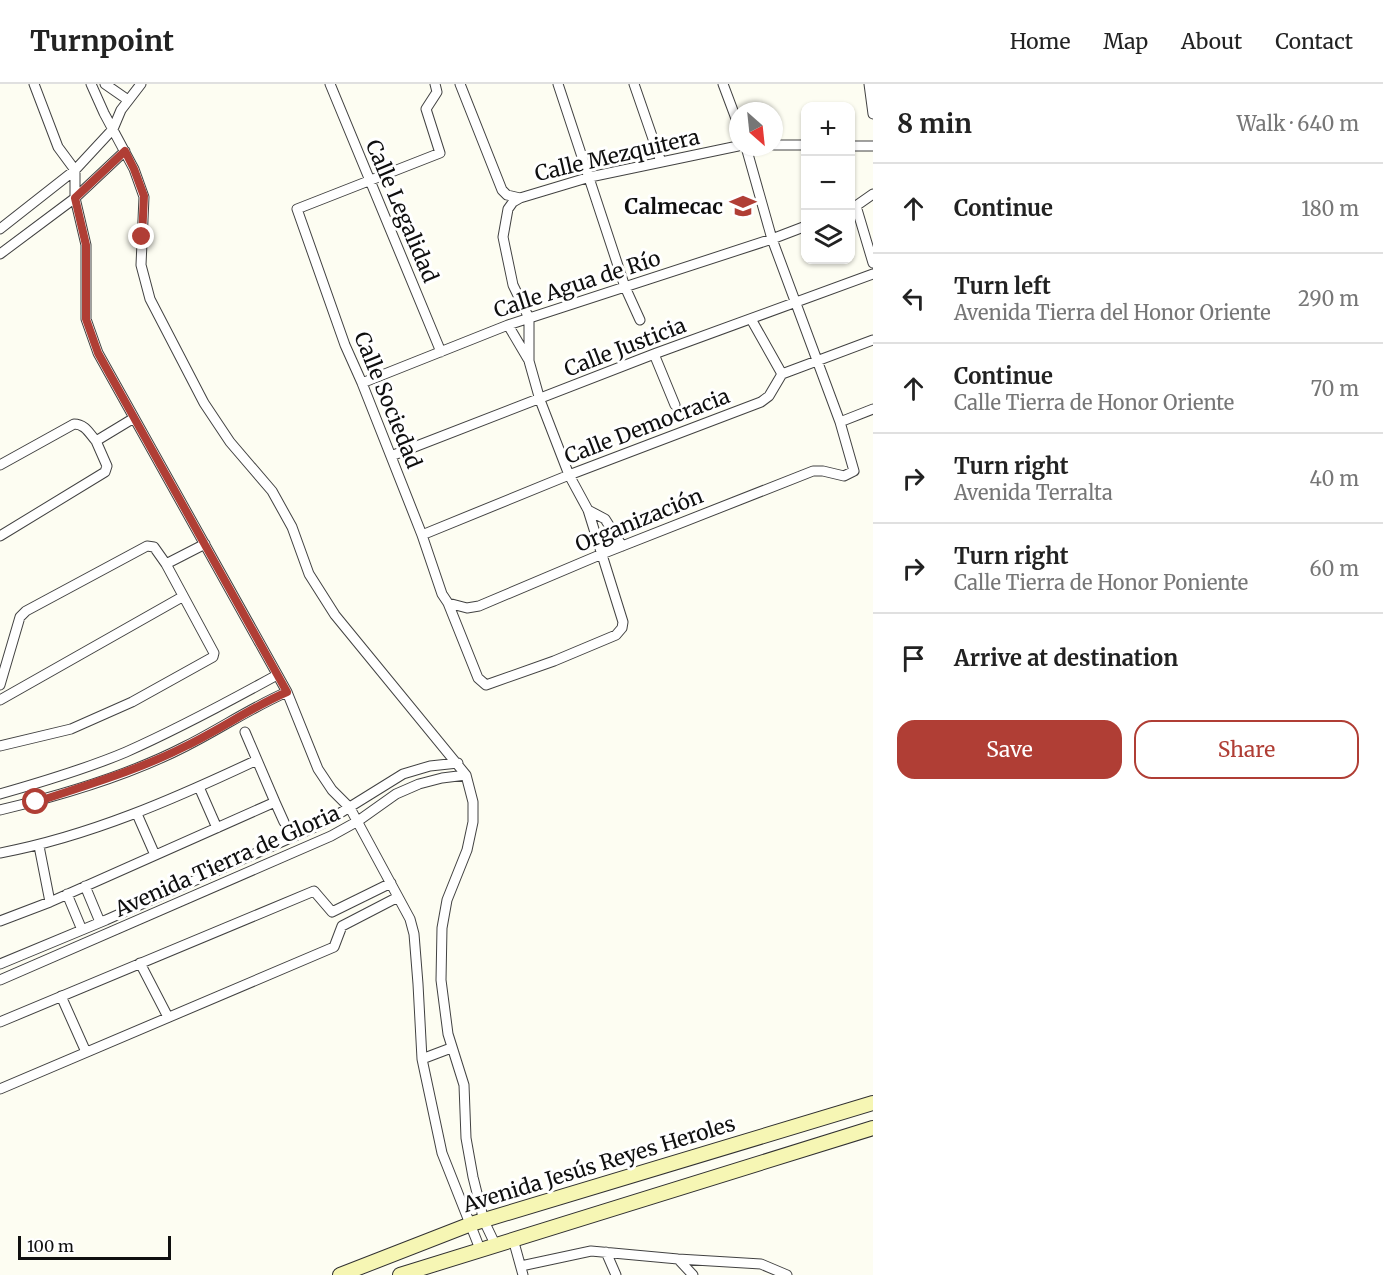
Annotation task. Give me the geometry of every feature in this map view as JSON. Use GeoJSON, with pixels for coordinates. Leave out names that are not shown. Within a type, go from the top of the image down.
{"type":"FeatureCollection","features":[{"type":"Feature","properties":{"kind":"street"},"geometry":{"type":"LineString","coordinates":[[34,84],[58,147],[75,170],[75,198],[86,245],[85,305],[89,332],[98,353],[287,692],[318,769],[358,821],[413,926],[422,1059],[442,1153],[477,1223],[495,1244]]}},
{"type":"Feature","properties":{"kind":"street"},"geometry":{"type":"LineString","coordinates":[[91,84],[134,169],[144,196],[141,265],[150,299],[204,403],[230,442],[272,491],[292,527],[309,574],[334,615],[466,775],[473,802],[473,822],[467,850],[447,900],[442,928],[441,980],[445,1020],[451,1048],[464,1085],[466,1138],[473,1177],[480,1249]]}},
{"type":"Feature","properties":{"kind":"street"},"geometry":{"type":"LineString","coordinates":[[105,84],[128,100]]}},
{"type":"Feature","properties":{"kind":"street"},"geometry":{"type":"LineString","coordinates":[[0,228],[75,170],[113,129],[121,110],[141,84]]}},
{"type":"Feature","properties":{"kind":"street","name":"Calle Legalidad"},"geometry":{"type":"LineString","coordinates":[[330,84],[441,352]]}},
{"type":"Feature","properties":{"kind":"street"},"geometry":{"type":"LineString","coordinates":[[371,181],[440,153],[426,109],[436,92],[435,84]]}},
{"type":"Feature","properties":{"kind":"street","name":"Calle Mezquitera"},"geometry":{"type":"LineString","coordinates":[[460,84],[505,195],[520,198],[590,177],[729,148]]}},
{"type":"Feature","properties":{"kind":"street"},"geometry":{"type":"LineString","coordinates":[[558,84],[625,287],[640,320]]}},
{"type":"Feature","properties":{"kind":"street"},"geometry":{"type":"LineString","coordinates":[[634,84],[661,162]]}},
{"type":"Feature","properties":{"kind":"street"},"geometry":{"type":"LineString","coordinates":[[723,84],[730,102]]}},
{"type":"Feature","properties":{"kind":"street"},"geometry":{"type":"LineString","coordinates":[[869,84],[873,114]]}},
{"type":"Feature","properties":{"kind":"street"},"geometry":{"type":"LineString","coordinates":[[783,145],[801,145]]}},
{"type":"Feature","properties":{"kind":"street"},"geometry":{"type":"LineString","coordinates":[[855,146],[873,146]]}},
{"type":"Feature","properties":{"kind":"street"},"geometry":{"type":"LineString","coordinates":[[0,254],[75,198],[125,151]]}},
{"type":"Feature","properties":{"kind":"street"},"geometry":{"type":"LineString","coordinates":[[749,156],[772,240],[840,422],[873,409]]}},
{"type":"Feature","properties":{"kind":"street","name":"Calle Sociedad"},"geometry":{"type":"LineString","coordinates":[[371,181],[297,209],[345,345],[422,535],[442,594],[448,603],[478,678],[486,685],[554,661],[616,635],[622,627],[623,617],[602,554]]}},
{"type":"Feature","properties":{"kind":"street"},"geometry":{"type":"LineString","coordinates":[[855,206],[873,194]]}},
{"type":"Feature","properties":{"kind":"street"},"geometry":{"type":"LineString","coordinates":[[520,198],[507,209],[503,237],[513,285],[529,318],[529,361]]}},
{"type":"Feature","properties":{"kind":"street"},"geometry":{"type":"LineString","coordinates":[[854,210],[871,244],[873,262]]}},
{"type":"Feature","properties":{"kind":"street","name":"Calle Agua de Río"},"geometry":{"type":"LineString","coordinates":[[362,383],[508,325],[772,240],[801,228]]}},
{"type":"Feature","properties":{"kind":"street","name":"Calle Justicia"},"geometry":{"type":"LineString","coordinates":[[391,456],[654,354],[873,274]]}},
{"type":"Feature","properties":{"kind":"street"},"geometry":{"type":"LineString","coordinates":[[751,319],[782,374],[873,340]]}},
{"type":"Feature","properties":{"kind":"street"},"geometry":{"type":"LineString","coordinates":[[508,325],[529,361],[540,400],[570,475],[588,510],[602,554]]}},
{"type":"Feature","properties":{"kind":"street"},"geometry":{"type":"LineString","coordinates":[[654,354],[675,405]]}},
{"type":"Feature","properties":{"kind":"street","name":"Calle Democracia"},"geometry":{"type":"LineString","coordinates":[[422,535],[570,475],[761,402],[772,393],[782,374]]}},
{"type":"Feature","properties":{"kind":"street"},"geometry":{"type":"LineString","coordinates":[[96,441],[134,418]]}},
{"type":"Feature","properties":{"kind":"street","name":"Organización"},"geometry":{"type":"LineString","coordinates":[[448,603],[467,608],[479,606],[602,554],[813,471],[844,476],[854,471],[854,466],[840,422]]}},
{"type":"Feature","properties":{"kind":"street"},"geometry":{"type":"LineString","coordinates":[[0,465],[74,424],[80,424],[96,441],[107,466],[105,472],[0,536]]}},
{"type":"Feature","properties":{"kind":"street"},"geometry":{"type":"LineString","coordinates":[[588,510],[605,519],[622,546]]}},
{"type":"Feature","properties":{"kind":"street"},"geometry":{"type":"LineString","coordinates":[[166,564],[205,544]]}},
{"type":"Feature","properties":{"kind":"street"},"geometry":{"type":"LineString","coordinates":[[0,685],[20,617],[26,611],[147,546],[154,547],[166,564],[214,653],[213,657],[132,702],[71,729],[0,746]]}},
{"type":"Feature","properties":{"kind":"street"},"geometry":{"type":"LineString","coordinates":[[0,700],[182,597]]}},
{"type":"Feature","properties":{"kind":"street"},"geometry":{"type":"LineString","coordinates":[[0,794],[49,780],[124,753],[203,716],[277,675]]}},
{"type":"Feature","properties":{"kind":"street"},"geometry":{"type":"LineString","coordinates":[[0,810],[36,802],[154,761],[187,746],[287,692]]}},
{"type":"Feature","properties":{"kind":"street"},"geometry":{"type":"LineString","coordinates":[[245,732],[284,822]]}},
{"type":"Feature","properties":{"kind":"street"},"geometry":{"type":"LineString","coordinates":[[0,853],[39,846],[137,814],[257,760]]}},
{"type":"Feature","properties":{"kind":"street","name":"Avenida Tierra de Gloria"},"geometry":{"type":"LineString","coordinates":[[0,964],[324,823],[403,774],[430,766],[458,763]]}},
{"type":"Feature","properties":{"kind":"street","name":"Avenida Tierra de Gloria"},"geometry":{"type":"LineString","coordinates":[[0,980],[331,836],[358,821],[396,794],[418,784],[466,775]]}},
{"type":"Feature","properties":{"kind":"street"},"geometry":{"type":"LineString","coordinates":[[199,788],[217,828]]}},
{"type":"Feature","properties":{"kind":"street"},"geometry":{"type":"LineString","coordinates":[[0,921],[50,902],[275,802]]}},
{"type":"Feature","properties":{"kind":"street"},"geometry":{"type":"LineString","coordinates":[[137,814],[155,855]]}},
{"type":"Feature","properties":{"kind":"street"},"geometry":{"type":"LineString","coordinates":[[39,846],[50,902]]}},
{"type":"Feature","properties":{"kind":"street"},"geometry":{"type":"LineString","coordinates":[[0,1022],[314,891],[332,912],[391,883]]}},
{"type":"Feature","properties":{"kind":"street"},"geometry":{"type":"LineString","coordinates":[[85,886],[100,922]]}},
{"type":"Feature","properties":{"kind":"street"},"geometry":{"type":"LineString","coordinates":[[67,894],[82,930]]}},
{"type":"Feature","properties":{"kind":"street"},"geometry":{"type":"LineString","coordinates":[[0,1089],[334,947],[342,926],[398,897]]}},
{"type":"Feature","properties":{"kind":"street"},"geometry":{"type":"LineString","coordinates":[[140,963],[168,1017]]}},
{"type":"Feature","properties":{"kind":"street"},"geometry":{"type":"LineString","coordinates":[[61,996],[86,1052]]}},
{"type":"Feature","properties":{"kind":"street"},"geometry":{"type":"LineString","coordinates":[[422,1059],[451,1048]]}},
{"type":"Feature","properties":{"kind":"street","name":"Avenida Jesús Reyes Heroles"},"geometry":{"type":"LineString","coordinates":[[340,1275],[477,1223],[873,1103]]}},
{"type":"Feature","properties":{"kind":"street"},"geometry":{"type":"LineString","coordinates":[[400,1275],[873,1128]]}},
{"type":"Feature","properties":{"kind":"street"},"geometry":{"type":"LineString","coordinates":[[513,1239],[522,1270],[582,1252],[606,1252],[761,1264],[787,1275]]}},
{"type":"Feature","properties":{"kind":"street"},"geometry":{"type":"LineString","coordinates":[[606,1252],[615,1275]]}},
{"type":"Feature","properties":{"kind":"street"},"geometry":{"type":"LineString","coordinates":[[678,1259],[693,1275]]}},
{"type":"Feature","properties":{"kind":"place","name":"Calmecac"},"geometry":{"type":"Point","coordinates":[743,206]}},
{"type":"Feature","properties":{"kind":"route"},"geometry":{"type":"LineString","coordinates":[[36,802],[154,761],[187,746],[287,692],[98,353],[89,332],[85,305],[87,252],[75,198],[125,151],[144,196],[142,237]]}}]}
